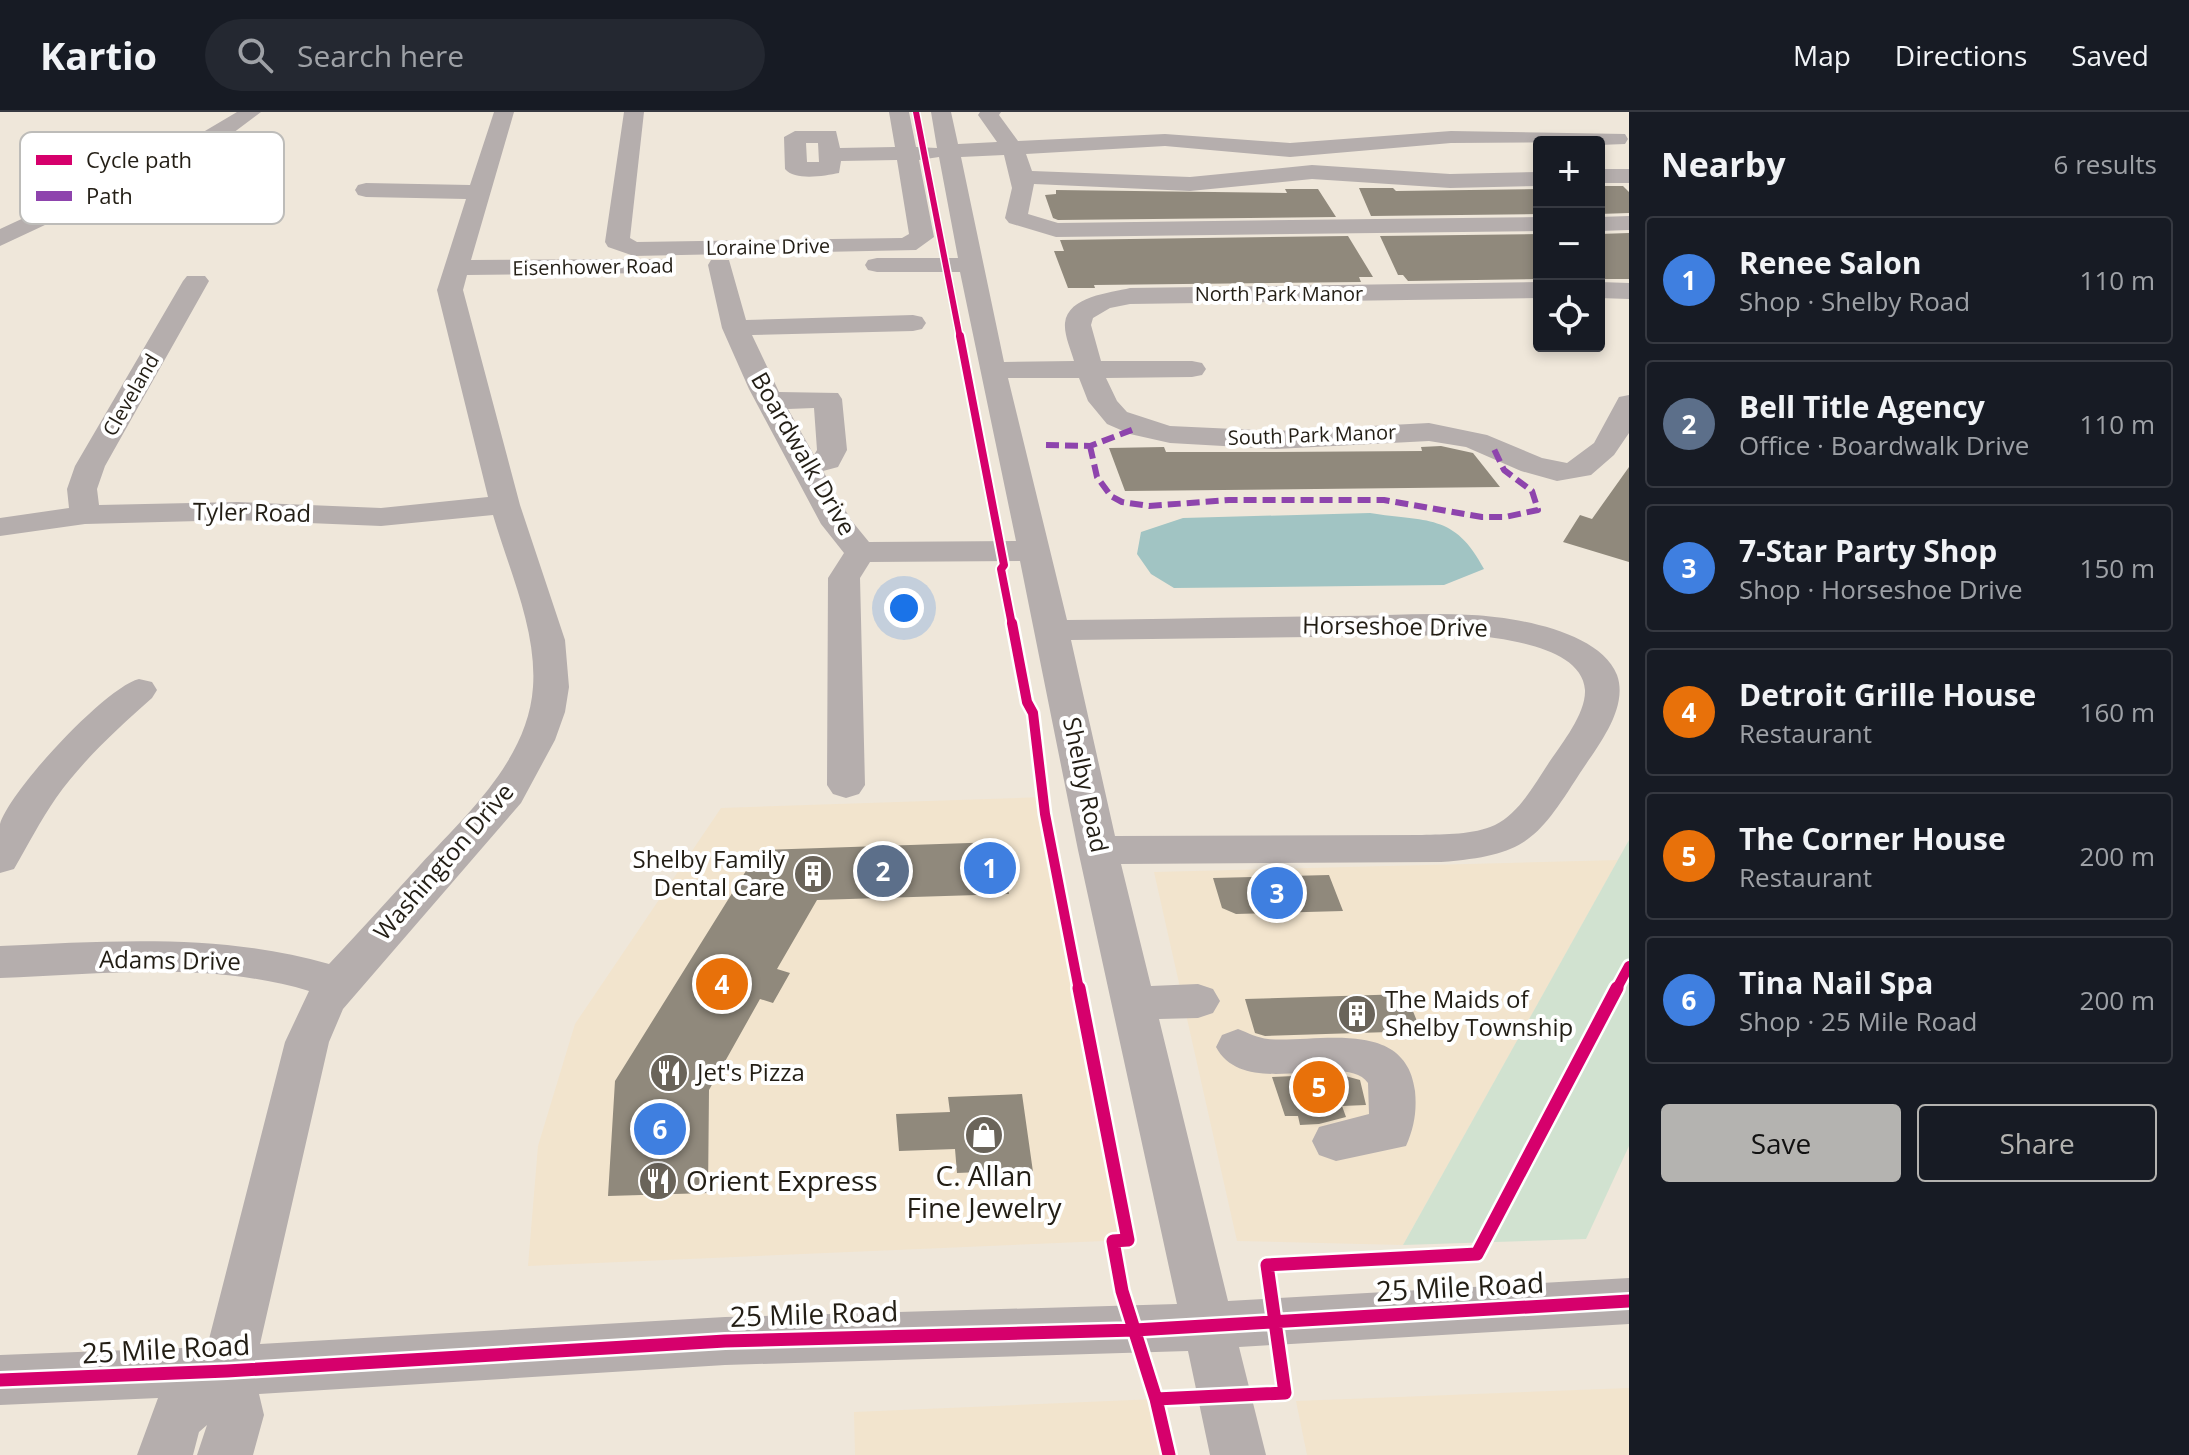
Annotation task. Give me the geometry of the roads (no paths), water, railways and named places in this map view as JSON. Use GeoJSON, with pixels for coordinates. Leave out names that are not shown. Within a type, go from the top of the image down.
{"type":"FeatureCollection","features":[{"type":"Feature","properties":{"kind":"street"},"geometry":{"type":"LineString","coordinates":[[218,132],[251,112]]}},
{"type":"Feature","properties":{"kind":"street","name":"Washington Drive"},"geometry":{"type":"LineString","coordinates":[[227,1371],[307,1042],[324,1003],[338,983],[507,794],[542,726],[551,687],[548,640],[505,505],[451,304],[450,290],[455,268],[504,112]]}},
{"type":"Feature","properties":{"kind":"street","name":"Loraine Drive"},"geometry":{"type":"LineString","coordinates":[[634,112],[617,242],[634,249],[907,245],[922,237],[899,112]]}},
{"type":"Feature","properties":{"kind":"street","name":"Shelby Road"},"geometry":{"type":"LineString","coordinates":[[941,112],[1098,850],[1238,1455]]}},
{"type":"Feature","properties":{"kind":"street"},"geometry":{"type":"LineString","coordinates":[[991,112],[988,115],[1014,149],[1022,177],[1021,196],[1015,212],[1017,218],[1056,230],[1533,224]]}},
{"type":"Feature","properties":{"kind":"street"},"geometry":{"type":"LineString","coordinates":[[1585,133],[1623,145]]}},
{"type":"Feature","properties":{"kind":"street"},"geometry":{"type":"LineString","coordinates":[[830,152],[1014,149],[1165,140],[1290,150],[1451,137],[1533,143]]}},
{"type":"Feature","properties":{"kind":"street"},"geometry":{"type":"LineString","coordinates":[[1022,177],[1190,184],[1312,172],[1450,181],[1533,179]]}},
{"type":"Feature","properties":{"kind":"street"},"geometry":{"type":"LineString","coordinates":[[366,190],[479,192]]}},
{"type":"Feature","properties":{"kind":"street"},"geometry":{"type":"LineString","coordinates":[[1605,224],[1629,223]]}},
{"type":"Feature","properties":{"kind":"street"},"geometry":{"type":"LineString","coordinates":[[0,239],[26,224]]}},
{"type":"Feature","properties":{"kind":"street","name":"Boardwalk Drive"},"geometry":{"type":"LineString","coordinates":[[720,265],[735,328],[769,401],[837,524],[860,552],[844,578],[846,785]]}},
{"type":"Feature","properties":{"kind":"street","name":"Eisenhower Road"},"geometry":{"type":"LineString","coordinates":[[455,268],[972,265]]}},
{"type":"Feature","properties":{"kind":"street","name":"Cleveland"},"geometry":{"type":"LineString","coordinates":[[85,515],[82,489],[90,466],[196,281]]}},
{"type":"Feature","properties":{"kind":"street"},"geometry":{"type":"LineString","coordinates":[[1605,290],[1629,291]]}},
{"type":"Feature","properties":{"kind":"street","name":"North Park Manor"},"geometry":{"type":"LineString","coordinates":[[1089,361],[1078,325],[1081,314],[1102,302],[1130,296],[1395,303],[1533,291]]}},
{"type":"Feature","properties":{"kind":"street"},"geometry":{"type":"LineString","coordinates":[[735,328],[913,323]]}},
{"type":"Feature","properties":{"kind":"street"},"geometry":{"type":"LineString","coordinates":[[992,362],[1089,361],[1192,369]]}},
{"type":"Feature","properties":{"kind":"street","name":"South Park Manor"},"geometry":{"type":"LineString","coordinates":[[1089,361],[1107,409],[1137,428],[1164,434],[1290,439],[1427,432],[1479,442],[1539,468],[1560,472],[1579,470],[1614,438],[1629,403]]}},
{"type":"Feature","properties":{"kind":"street"},"geometry":{"type":"LineString","coordinates":[[769,401],[828,399],[832,450],[827,461],[805,467]]}},
{"type":"Feature","properties":{"kind":"street","name":"Tyler Road"},"geometry":{"type":"LineString","coordinates":[[0,527],[85,515],[238,511],[381,517],[505,505]]}},
{"type":"Feature","properties":{"kind":"street"},"geometry":{"type":"LineString","coordinates":[[860,552],[1033,551]]}},
{"type":"Feature","properties":{"kind":"street","name":"Horseshoe Drive"},"geometry":{"type":"LineString","coordinates":[[1052,630],[1472,625],[1504,629],[1566,646],[1588,660],[1602,684],[1600,704],[1568,762],[1526,824],[1507,837],[1475,844],[1419,848],[1098,850]]}},
{"type":"Feature","properties":{"kind":"street"},"geometry":{"type":"LineString","coordinates":[[0,859],[31,803],[53,773],[80,741],[139,690]]}},
{"type":"Feature","properties":{"kind":"street","name":"Adams Drive"},"geometry":{"type":"LineString","coordinates":[[0,962],[171,956],[264,963],[338,983]]}},
{"type":"Feature","properties":{"kind":"street"},"geometry":{"type":"LineString","coordinates":[[1134,1003],[1198,1001]]}},
{"type":"Feature","properties":{"kind":"street"},"geometry":{"type":"LineString","coordinates":[[1238,1047],[1262,1056],[1350,1055],[1365,1058],[1387,1072],[1394,1088],[1389,1132],[1355,1135],[1336,1141]]}},
{"type":"Feature","properties":{"kind":"street","name":"25 Mile Road"},"geometry":{"type":"LineString","coordinates":[[0,1380],[227,1371],[725,1341],[1135,1330],[1629,1301]]}},
{"type":"Feature","properties":{"kind":"street"},"geometry":{"type":"LineString","coordinates":[[165,1455],[177,1417],[227,1371],[237,1415],[225,1455]]}},
{"type":"Feature","properties":{"kind":"water"},"geometry":{"type":"Polygon","coordinates":[[[1370,513],[1423,520],[1450,529],[1462,538],[1484,569],[1444,585],[1174,588],[1151,574],[1137,554],[1141,532],[1183,518],[1370,513]]]}},
{"type":"Feature","properties":{"kind":"place","name":"Renee Salon"},"geometry":{"type":"Point","coordinates":[990,868]}},
{"type":"Feature","properties":{"kind":"place","name":"Bell Title Agency"},"geometry":{"type":"Point","coordinates":[883,871]}},
{"type":"Feature","properties":{"kind":"place","name":"Shelby Family Dental Care"},"geometry":{"type":"Point","coordinates":[813,874]}},
{"type":"Feature","properties":{"kind":"place","name":"7-Star Party Shop"},"geometry":{"type":"Point","coordinates":[1277,893]}},
{"type":"Feature","properties":{"kind":"place","name":"Detroit Grille House"},"geometry":{"type":"Point","coordinates":[722,984]}},
{"type":"Feature","properties":{"kind":"place","name":"The Maids of Shelby Township"},"geometry":{"type":"Point","coordinates":[1357,1014]}},
{"type":"Feature","properties":{"kind":"place","name":"Jet's Pizza"},"geometry":{"type":"Point","coordinates":[669,1073]}},
{"type":"Feature","properties":{"kind":"place","name":"The Corner House"},"geometry":{"type":"Point","coordinates":[1319,1087]}},
{"type":"Feature","properties":{"kind":"place","name":"Tina Nail Spa"},"geometry":{"type":"Point","coordinates":[660,1129]}},
{"type":"Feature","properties":{"kind":"place","name":"C. Allan Fine Jewelry"},"geometry":{"type":"Point","coordinates":[984,1135]}},
{"type":"Feature","properties":{"kind":"place","name":"Orient Express"},"geometry":{"type":"Point","coordinates":[658,1181]}}]}
